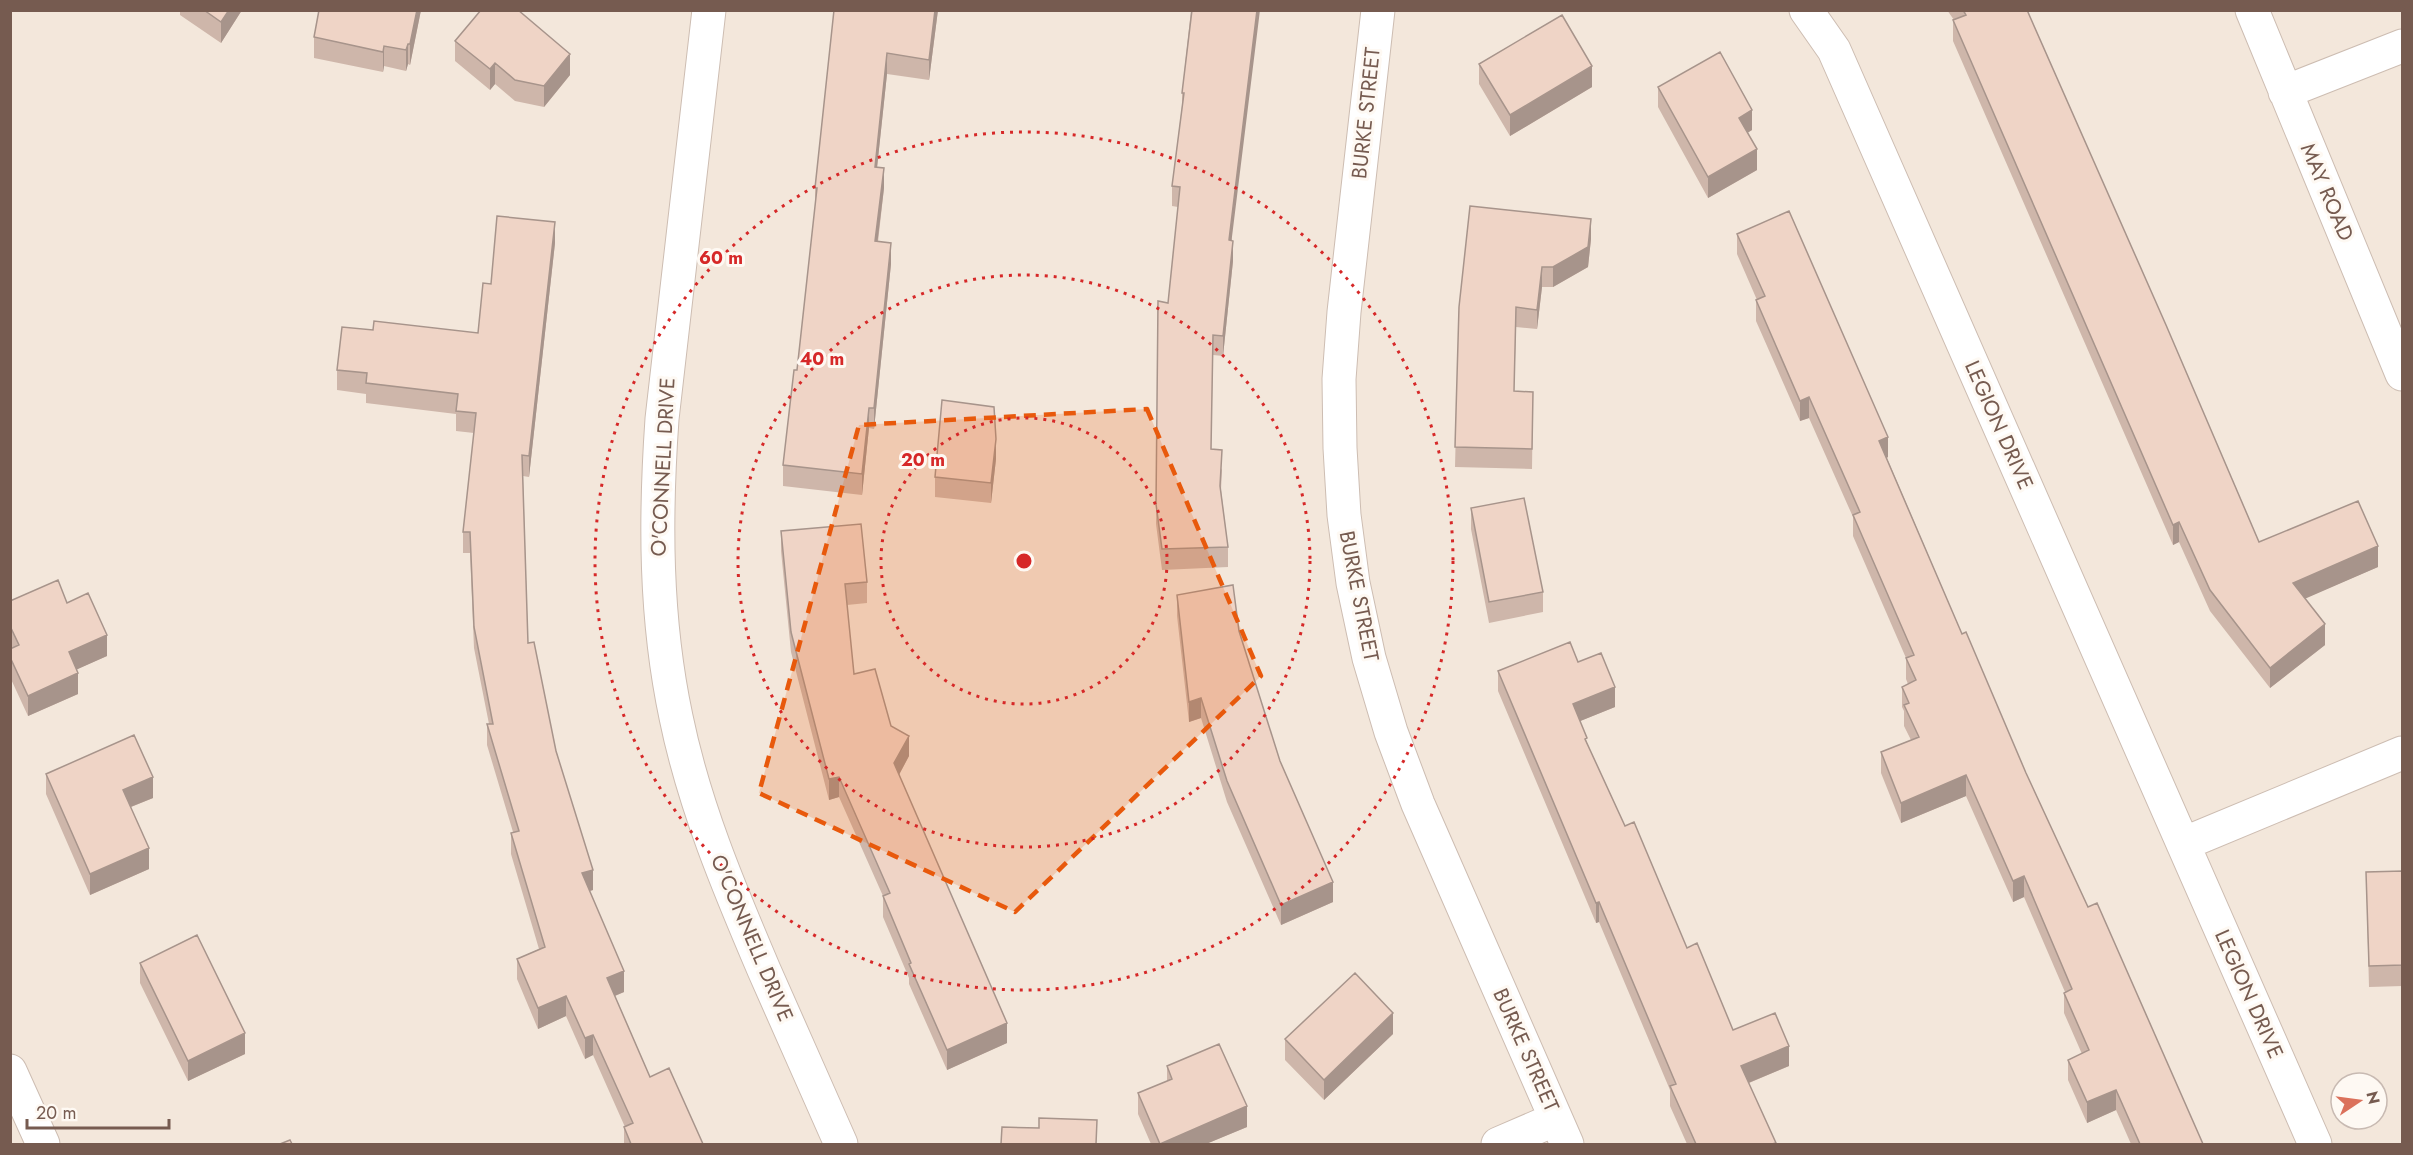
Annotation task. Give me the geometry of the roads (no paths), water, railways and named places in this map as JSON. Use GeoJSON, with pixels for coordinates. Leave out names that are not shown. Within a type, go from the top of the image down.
{"type":"FeatureCollection","features":[{"type":"Feature","properties":{"kind":"street","name":"O'CONNELL DRIVE"},"geometry":{"type":"LineString","coordinates":[[709,10],[662,419],[657,538],[666,658],[681,737],[708,834],[730,890],[841,1144]]}},
{"type":"Feature","properties":{"kind":"street","name":"BURKE STREET"},"geometry":{"type":"LineString","coordinates":[[1378,10],[1345,300],[1339,379],[1342,493],[1353,583],[1369,658],[1395,742],[1419,804],[1561,1132]]}},
{"type":"Feature","properties":{"kind":"street","name":"LEGION DRIVE"},"geometry":{"type":"LineString","coordinates":[[1806,10],[1834,50],[2315,1144]]}},
{"type":"Feature","properties":{"kind":"street","name":"MAY ROAD"},"geometry":{"type":"LineString","coordinates":[[2252,10],[2403,374]]}},
{"type":"Feature","properties":{"kind":"street"},"geometry":{"type":"LineString","coordinates":[[2285,92],[2403,46]]}},
{"type":"Feature","properties":{"kind":"street"},"geometry":{"type":"LineString","coordinates":[[2183,844],[2403,753]]}},
{"type":"Feature","properties":{"kind":"street"},"geometry":{"type":"LineString","coordinates":[[10,1071],[43,1144]]}},
{"type":"Feature","properties":{"kind":"street"},"geometry":{"type":"LineString","coordinates":[[1498,1144],[1561,1132]]}}]}
